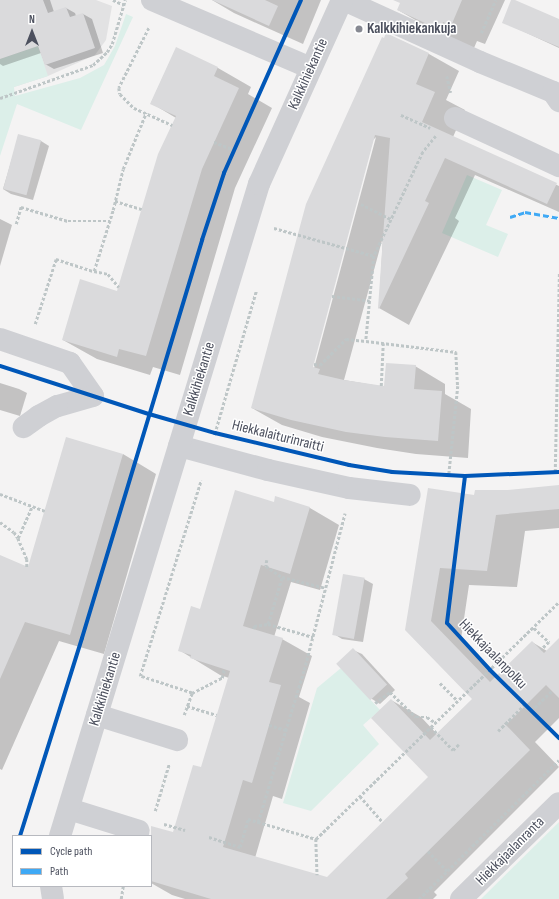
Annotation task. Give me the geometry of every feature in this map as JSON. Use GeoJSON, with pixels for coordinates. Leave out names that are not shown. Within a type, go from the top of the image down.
{"type":"FeatureCollection","features":[{"type":"Feature","properties":{"kind":"street"},"geometry":{"type":"LineString","coordinates":[[343,0],[440,44],[553,92],[559,101]]}},
{"type":"Feature","properties":{"kind":"street","name":"Kalkkihiekantie"},"geometry":{"type":"LineString","coordinates":[[60,835],[259,184],[343,0]]}},
{"type":"Feature","properties":{"kind":"street"},"geometry":{"type":"LineString","coordinates":[[156,2],[311,68]]}},
{"type":"Feature","properties":{"kind":"street"},"geometry":{"type":"LineString","coordinates":[[454,108],[559,166]]}},
{"type":"Feature","properties":{"kind":"street"},"geometry":{"type":"LineString","coordinates":[[0,339],[70,364],[93,396],[57,406],[24,427]]}},
{"type":"Feature","properties":{"kind":"street"},"geometry":{"type":"LineString","coordinates":[[179,446],[268,470],[349,488],[410,495]]}},
{"type":"Feature","properties":{"kind":"street"},"geometry":{"type":"LineString","coordinates":[[97,715],[177,740]]}},
{"type":"Feature","properties":{"kind":"street","name":"Hiekkajaalanranta"},"geometry":{"type":"LineString","coordinates":[[462,899],[559,803]]}},
{"type":"Feature","properties":{"kind":"street"},"geometry":{"type":"LineString","coordinates":[[68,810],[139,831]]}},
{"type":"Feature","properties":{"kind":"path"},"geometry":{"type":"LineString","coordinates":[[0,98],[93,65],[107,52],[112,44],[125,0]]}},
{"type":"Feature","properties":{"kind":"path"},"geometry":{"type":"LineString","coordinates":[[470,57],[496,0]]}},
{"type":"Feature","properties":{"kind":"path"},"geometry":{"type":"LineString","coordinates":[[156,2],[119,88],[120,94],[134,108],[172,124]]}},
{"type":"Feature","properties":{"kind":"path"},"geometry":{"type":"LineString","coordinates":[[440,44],[454,108]]}},
{"type":"Feature","properties":{"kind":"path"},"geometry":{"type":"LineString","coordinates":[[94,271],[110,221],[123,169],[146,113]]}},
{"type":"Feature","properties":{"kind":"path"},"geometry":{"type":"LineString","coordinates":[[401,115],[432,129]]}},
{"type":"Feature","properties":{"kind":"path"},"geometry":{"type":"LineString","coordinates":[[366,341],[374,256],[423,152],[435,138],[438,131]]}},
{"type":"Feature","properties":{"kind":"path"},"geometry":{"type":"LineString","coordinates":[[214,142],[235,150]]}},
{"type":"Feature","properties":{"kind":"path"},"geometry":{"type":"LineString","coordinates":[[232,155],[238,142]]}},
{"type":"Feature","properties":{"kind":"path"},"geometry":{"type":"LineString","coordinates":[[115,201],[142,208]]}},
{"type":"Feature","properties":{"kind":"path"},"geometry":{"type":"LineString","coordinates":[[361,204],[392,219]]}},
{"type":"Feature","properties":{"kind":"path"},"geometry":{"type":"LineString","coordinates":[[16,224],[22,207],[68,221],[110,221]]}},
{"type":"Feature","properties":{"kind":"path"},"geometry":{"type":"LineString","coordinates":[[272,236],[276,221]]}},
{"type":"Feature","properties":{"kind":"path"},"geometry":{"type":"LineString","coordinates":[[274,228],[374,256]]}},
{"type":"Feature","properties":{"kind":"path"},"geometry":{"type":"LineString","coordinates":[[28,348],[56,259],[108,274],[118,287]]}},
{"type":"Feature","properties":{"kind":"path"},"geometry":{"type":"LineString","coordinates":[[548,472],[557,472],[559,273]]}},
{"type":"Feature","properties":{"kind":"path"},"geometry":{"type":"LineString","coordinates":[[140,676],[209,454],[256,289]]}},
{"type":"Feature","properties":{"kind":"path"},"geometry":{"type":"LineString","coordinates":[[332,296],[370,301]]}},
{"type":"Feature","properties":{"kind":"path"},"geometry":{"type":"LineString","coordinates":[[314,364],[320,365],[346,339],[456,352],[458,386],[449,476]]}},
{"type":"Feature","properties":{"kind":"path"},"geometry":{"type":"LineString","coordinates":[[381,386],[383,343]]}},
{"type":"Feature","properties":{"kind":"path"},"geometry":{"type":"LineString","coordinates":[[442,475],[457,476]]}},
{"type":"Feature","properties":{"kind":"path"},"geometry":{"type":"LineString","coordinates":[[258,822],[313,637],[342,528],[349,488]]}},
{"type":"Feature","properties":{"kind":"path"},"geometry":{"type":"LineString","coordinates":[[0,494],[45,511]]}},
{"type":"Feature","properties":{"kind":"path"},"geometry":{"type":"LineString","coordinates":[[18,538],[32,506]]}},
{"type":"Feature","properties":{"kind":"path"},"geometry":{"type":"LineString","coordinates":[[0,522],[14,532],[18,538],[27,559],[27,567]]}},
{"type":"Feature","properties":{"kind":"path"},"geometry":{"type":"LineString","coordinates":[[267,560],[266,566],[282,577],[326,588]]}},
{"type":"Feature","properties":{"kind":"path"},"geometry":{"type":"LineString","coordinates":[[268,624],[282,577]]}},
{"type":"Feature","properties":{"kind":"path"},"geometry":{"type":"LineString","coordinates":[[317,875],[316,839],[559,602]]}},
{"type":"Feature","properties":{"kind":"path"},"geometry":{"type":"LineString","coordinates":[[254,629],[254,626],[268,624],[313,637]]}},
{"type":"Feature","properties":{"kind":"path"},"geometry":{"type":"LineString","coordinates":[[534,628],[549,642],[541,650]]}},
{"type":"Feature","properties":{"kind":"path"},"geometry":{"type":"LineString","coordinates":[[192,693],[222,678],[224,669]]}},
{"type":"Feature","properties":{"kind":"path"},"geometry":{"type":"LineString","coordinates":[[440,683],[458,701]]}},
{"type":"Feature","properties":{"kind":"path"},"geometry":{"type":"LineString","coordinates":[[531,710],[552,691]]}},
{"type":"Feature","properties":{"kind":"path"},"geometry":{"type":"LineString","coordinates":[[375,703],[390,692],[416,717],[427,717],[436,723]]}},
{"type":"Feature","properties":{"kind":"path"},"geometry":{"type":"LineString","coordinates":[[498,731],[525,704]]}},
{"type":"Feature","properties":{"kind":"path"},"geometry":{"type":"LineString","coordinates":[[187,706],[217,715]]}},
{"type":"Feature","properties":{"kind":"path"},"geometry":{"type":"LineString","coordinates":[[269,724],[286,730]]}},
{"type":"Feature","properties":{"kind":"path"},"geometry":{"type":"LineString","coordinates":[[431,727],[453,750],[459,744]]}},
{"type":"Feature","properties":{"kind":"path"},"geometry":{"type":"LineString","coordinates":[[418,899],[559,760]]}},
{"type":"Feature","properties":{"kind":"path"},"geometry":{"type":"LineString","coordinates":[[360,796],[383,822]]}},
{"type":"Feature","properties":{"kind":"path"},"geometry":{"type":"LineString","coordinates":[[239,852],[248,819],[316,839]]}},
{"type":"Feature","properties":{"kind":"path"},"geometry":{"type":"LineString","coordinates":[[158,822],[185,830]]}},
{"type":"Feature","properties":{"kind":"path"},"geometry":{"type":"LineString","coordinates":[[209,838],[240,847]]}},
{"type":"Feature","properties":{"kind":"path"},"geometry":{"type":"LineString","coordinates":[[428,852],[447,871]]}},
{"type":"Feature","properties":{"kind":"path"},"geometry":{"type":"LineString","coordinates":[[121,899],[123,887]]}},
{"type":"Feature","properties":{"kind":"shaded area"},"geometry":{"type":"Polygon","coordinates":[[[0,0],[96,0],[112,6],[106,40],[95,55],[48,76],[14,87],[0,82],[0,0]]]}},
{"type":"Feature","properties":{"kind":"shaded area"},"geometry":{"type":"Polygon","coordinates":[[[126,14],[133,17],[81,130],[17,104],[0,156],[0,59],[38,46],[48,76],[14,87],[15,96],[80,78],[104,65],[115,46],[126,14]]]}},
{"type":"Feature","properties":{"kind":"shaded area"},"geometry":{"type":"Polygon","coordinates":[[[467,175],[502,190],[486,225],[508,234],[498,257],[442,233],[467,175]]]}},
{"type":"Feature","properties":{"kind":"shaded area"},"geometry":{"type":"Polygon","coordinates":[[[341,668],[380,710],[363,725],[379,744],[311,811],[283,803],[317,688],[341,668]]]}},
{"type":"Feature","properties":{"kind":"shaded area"},"geometry":{"type":"Polygon","coordinates":[[[559,822],[559,899],[481,899],[559,822]]]}},
{"type":"Feature","properties":{"kind":"building"},"geometry":{"type":"Polygon","coordinates":[[[0,0],[43,0],[48,13],[66,7],[70,17],[83,13],[95,48],[45,65],[38,46],[0,59],[0,0]]]}},
{"type":"Feature","properties":{"kind":"building"},"geometry":{"type":"Polygon","coordinates":[[[212,0],[265,0],[278,6],[269,26],[212,0]]]}},
{"type":"Feature","properties":{"kind":"building"},"geometry":{"type":"Polygon","coordinates":[[[393,0],[462,0],[451,26],[443,22],[440,30],[397,10],[400,3],[393,0]]]}},
{"type":"Feature","properties":{"kind":"building"},"geometry":{"type":"Polygon","coordinates":[[[511,0],[515,0],[559,19],[559,47],[502,23],[511,0]]]}},
{"type":"Feature","properties":{"kind":"building"},"geometry":{"type":"Polygon","coordinates":[[[386,33],[429,53],[416,84],[435,92],[422,122],[557,183],[547,204],[445,158],[425,201],[429,203],[379,309],[390,138],[375,135],[313,367],[320,369],[318,374],[344,380],[384,386],[386,363],[416,365],[414,389],[442,391],[438,441],[346,432],[291,420],[251,408],[306,204],[382,37],[384,38],[386,33]]]}},
{"type":"Feature","properties":{"kind":"building"},"geometry":{"type":"Polygon","coordinates":[[[176,47],[218,67],[214,76],[239,88],[202,169],[146,356],[119,349],[117,357],[62,340],[80,279],[117,291],[158,154],[176,116],[150,104],[176,47]]]}},
{"type":"Feature","properties":{"kind":"building"},"geometry":{"type":"Polygon","coordinates":[[[18,134],[41,140],[26,195],[3,189],[18,134]]]}},
{"type":"Feature","properties":{"kind":"building"},"geometry":{"type":"Polygon","coordinates":[[[66,437],[123,454],[70,635],[25,622],[0,679],[0,555],[28,567],[66,437]]]}},
{"type":"Feature","properties":{"kind":"building"},"geometry":{"type":"Polygon","coordinates":[[[559,485],[559,509],[496,515],[487,571],[440,568],[431,621],[490,682],[532,641],[544,653],[559,638],[559,698],[546,685],[506,725],[530,750],[405,874],[408,878],[386,899],[211,899],[152,881],[151,826],[173,832],[193,765],[201,767],[230,671],[190,658],[191,655],[178,651],[191,606],[200,609],[235,490],[274,502],[275,496],[310,507],[290,574],[261,565],[243,626],[283,638],[269,682],[281,685],[252,783],[243,780],[223,847],[327,877],[428,777],[371,718],[391,699],[430,740],[472,699],[405,630],[428,488],[474,495],[475,490],[508,490],[559,485]]]}},
{"type":"Feature","properties":{"kind":"building"},"geometry":{"type":"Polygon","coordinates":[[[343,574],[365,578],[354,639],[332,635],[343,574]]]}},
{"type":"Feature","properties":{"kind":"building"},"geometry":{"type":"Polygon","coordinates":[[[353,648],[387,685],[370,700],[336,664],[353,648]]]}},
{"type":"Feature","properties":{"kind":"marked path"},"geometry":{"type":"LineString","coordinates":[[510,217],[525,212],[559,218]]}},
{"type":"Feature","properties":{"kind":"cycle path"},"geometry":{"type":"LineString","coordinates":[[20,835],[82,638],[202,240],[224,173],[301,0]]}},
{"type":"Feature","properties":{"kind":"cycle path","name":"Hiekkalaiturinraitti"},"geometry":{"type":"LineString","coordinates":[[0,366],[149,414],[215,433],[349,465],[392,472],[465,476],[559,472]]}},
{"type":"Feature","properties":{"kind":"cycle path","name":"Hiekkajaalanpolku"},"geometry":{"type":"LineString","coordinates":[[465,476],[447,623],[490,670],[559,738]]}},
{"type":"Feature","properties":{"kind":"place","name":"Kalkkihiekankuja"},"geometry":{"type":"Point","coordinates":[359,29]}}]}
